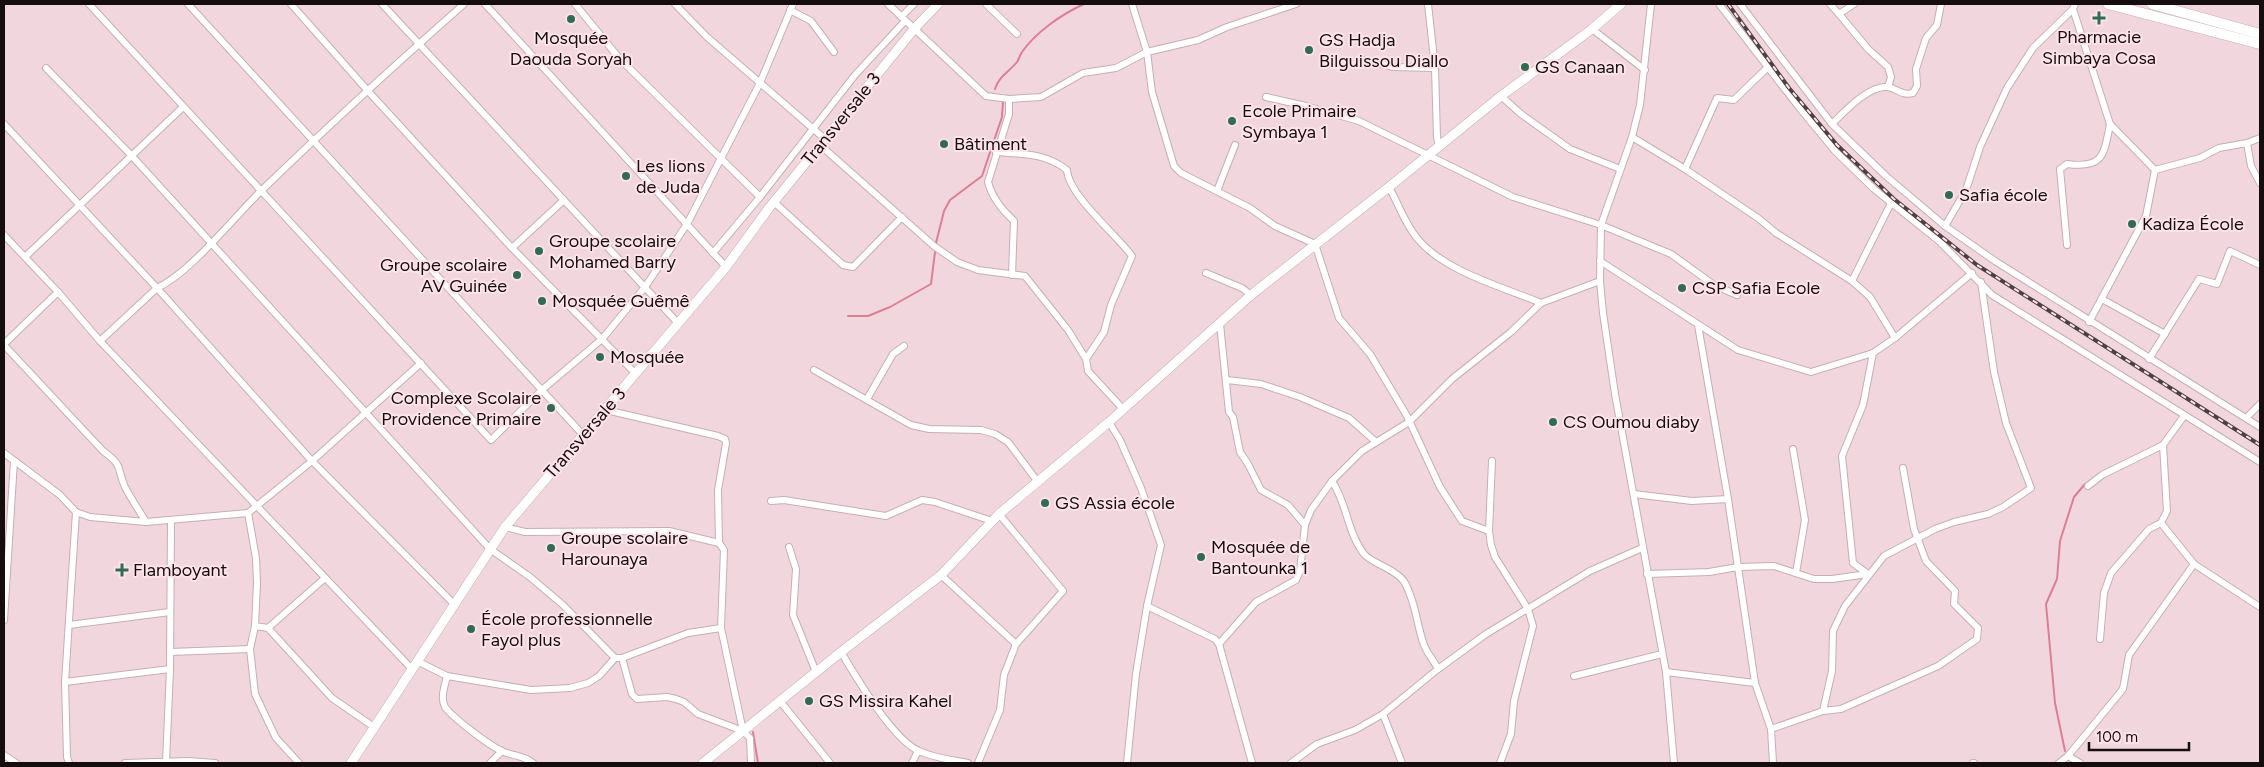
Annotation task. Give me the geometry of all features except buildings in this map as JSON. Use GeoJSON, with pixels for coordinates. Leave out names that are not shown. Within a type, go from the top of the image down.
{"type":"FeatureCollection","features":[{"type":"Feature","properties":{"kind":"main road"},"geometry":{"type":"LineString","coordinates":[[2108,4],[2260,44]]}},
{"type":"Feature","properties":{"kind":"main road"},"geometry":{"type":"LineString","coordinates":[[2152,4],[2260,34]]}},
{"type":"Feature","properties":{"kind":"street"},"geometry":{"type":"LineString","coordinates":[[89,4],[491,440],[543,389],[602,339],[645,287],[687,224],[760,83],[791,7],[811,21],[834,52]]}},
{"type":"Feature","properties":{"kind":"street"},"geometry":{"type":"LineString","coordinates":[[188,4],[543,389],[584,436]]}},
{"type":"Feature","properties":{"kind":"street"},"geometry":{"type":"LineString","coordinates":[[291,4],[368,92],[512,248],[636,374]]}},
{"type":"Feature","properties":{"kind":"street"},"geometry":{"type":"LineString","coordinates":[[382,4],[677,322]]}},
{"type":"Feature","properties":{"kind":"street"},"geometry":{"type":"LineString","coordinates":[[100,341],[157,288],[166,284],[184,269],[262,190],[418,44],[464,4]]}},
{"type":"Feature","properties":{"kind":"street"},"geometry":{"type":"LineString","coordinates":[[485,4],[726,267]]}},
{"type":"Feature","properties":{"kind":"street"},"geometry":{"type":"LineString","coordinates":[[575,4],[619,58],[760,198]]}},
{"type":"Feature","properties":{"kind":"street"},"geometry":{"type":"LineString","coordinates":[[675,4],[706,37],[814,130],[822,142],[934,246],[957,262],[978,270],[1025,276],[1068,330],[1086,358],[1088,371],[1123,410]]}},
{"type":"Feature","properties":{"kind":"street"},"geometry":{"type":"LineString","coordinates":[[888,4],[986,96],[1009,99],[1042,97],[1083,73],[1116,68],[1147,52],[1198,40],[1227,27],[1296,4]]}},
{"type":"Feature","properties":{"kind":"street"},"geometry":{"type":"LineString","coordinates":[[713,253],[760,198],[855,75],[914,4]]}},
{"type":"Feature","properties":{"kind":"street","name":"Transversale 3"},"geometry":{"type":"LineString","coordinates":[[351,763],[505,527],[606,410],[677,322],[726,267],[774,202],[822,142],[914,29],[938,4]]}},
{"type":"Feature","properties":{"kind":"street"},"geometry":{"type":"LineString","coordinates":[[986,4],[1017,34]]}},
{"type":"Feature","properties":{"kind":"street"},"geometry":{"type":"LineString","coordinates":[[1132,4],[1147,52],[1152,92],[1174,166],[1181,173],[1250,208],[1275,226],[1315,244],[1339,318],[1370,354],[1410,422],[1440,487],[1462,521],[1489,531]]}},
{"type":"Feature","properties":{"kind":"street"},"geometry":{"type":"LineString","coordinates":[[1428,4],[1436,68],[1437,136],[1439,146]]}},
{"type":"Feature","properties":{"kind":"street"},"geometry":{"type":"LineString","coordinates":[[703,763],[940,575],[999,514],[1123,410],[1251,295],[1501,96],[1592,29],[1621,4]]}},
{"type":"Feature","properties":{"kind":"street"},"geometry":{"type":"LineString","coordinates":[[1651,4],[1640,106],[1632,137],[1600,225],[1600,281],[1615,394],[1666,672],[1674,763]]}},
{"type":"Feature","properties":{"kind":"street"},"geometry":{"type":"LineString","coordinates":[[1719,4],[1835,151],[1874,189],[1940,242],[1981,281],[1992,295],[2082,349],[2184,416],[2260,462]]}},
{"type":"Feature","properties":{"kind":"street"},"geometry":{"type":"LineString","coordinates":[[1740,4],[1832,124],[1886,176],[1945,226],[1994,261],[2089,322],[2260,427]]}},
{"type":"Feature","properties":{"kind":"street"},"geometry":{"type":"LineString","coordinates":[[1830,4],[1868,49],[1888,67],[1890,77],[1888,87]]}},
{"type":"Feature","properties":{"kind":"street"},"geometry":{"type":"LineString","coordinates":[[1839,14],[1854,4]]}},
{"type":"Feature","properties":{"kind":"street"},"geometry":{"type":"LineString","coordinates":[[1832,124],[1860,98],[1881,87],[1888,87],[1905,95],[1913,93],[1917,86],[1916,69],[1926,38],[1937,25],[1942,4]]}},
{"type":"Feature","properties":{"kind":"street"},"geometry":{"type":"LineString","coordinates":[[1945,226],[1966,190],[1980,147],[2007,88],[2033,48],[2074,7],[2110,124],[2155,170]]}},
{"type":"Feature","properties":{"kind":"street"},"geometry":{"type":"LineString","coordinates":[[1592,29],[1645,70]]}},
{"type":"Feature","properties":{"kind":"street"},"geometry":{"type":"LineString","coordinates":[[1363,60],[1394,67],[1436,68]]}},
{"type":"Feature","properties":{"kind":"street"},"geometry":{"type":"LineString","coordinates":[[46,68],[131,155],[490,549],[530,577],[563,604],[619,658],[632,694],[637,700],[667,697],[676,699],[684,702],[698,714],[743,732],[750,738],[751,763]]}},
{"type":"Feature","properties":{"kind":"street"},"geometry":{"type":"LineString","coordinates":[[1685,169],[1717,98],[1734,100],[1768,68]]}},
{"type":"Feature","properties":{"kind":"street"},"geometry":{"type":"LineString","coordinates":[[1501,96],[1521,114],[1570,149],[1620,169]]}},
{"type":"Feature","properties":{"kind":"street"},"geometry":{"type":"LineString","coordinates":[[1266,98],[1359,120],[1513,197],[1600,225],[1671,254],[1714,285],[1737,295]]}},
{"type":"Feature","properties":{"kind":"street"},"geometry":{"type":"LineString","coordinates":[[1009,99],[1009,114],[988,182],[998,204],[1014,221],[1012,274]]}},
{"type":"Feature","properties":{"kind":"street"},"geometry":{"type":"LineString","coordinates":[[25,257],[183,106]]}},
{"type":"Feature","properties":{"kind":"street"},"geometry":{"type":"LineString","coordinates":[[4,124],[157,288],[312,461],[454,604]]}},
{"type":"Feature","properties":{"kind":"street"},"geometry":{"type":"LineString","coordinates":[[2067,246],[2060,169],[2067,164],[2080,166],[2093,163],[2104,154],[2110,124]]}},
{"type":"Feature","properties":{"kind":"street"},"geometry":{"type":"LineString","coordinates":[[1632,137],[1685,169],[1758,218],[1776,233],[1852,281],[1870,298],[1896,338]]}},
{"type":"Feature","properties":{"kind":"street"},"geometry":{"type":"LineString","coordinates":[[2155,170],[2200,158],[2218,148],[2247,144],[2260,138]]}},
{"type":"Feature","properties":{"kind":"street"},"geometry":{"type":"LineString","coordinates":[[2247,144],[2251,166],[2260,182]]}},
{"type":"Feature","properties":{"kind":"street"},"geometry":{"type":"LineString","coordinates":[[1216,191],[1235,145]]}},
{"type":"Feature","properties":{"kind":"street"},"geometry":{"type":"LineString","coordinates":[[996,152],[1041,155],[1057,162],[1068,170],[1068,178],[1086,204],[1132,256],[1111,305],[1104,332],[1086,358]]}},
{"type":"Feature","properties":{"kind":"street"},"geometry":{"type":"LineString","coordinates":[[2089,322],[2146,216],[2155,170]]}},
{"type":"Feature","properties":{"kind":"street"},"geometry":{"type":"LineString","coordinates":[[1389,187],[1416,237],[1435,255],[1464,271],[1541,303]]}},
{"type":"Feature","properties":{"kind":"street"},"geometry":{"type":"LineString","coordinates":[[512,248],[564,200]]}},
{"type":"Feature","properties":{"kind":"street"},"geometry":{"type":"LineString","coordinates":[[774,202],[843,265],[853,267],[902,217]]}},
{"type":"Feature","properties":{"kind":"street"},"geometry":{"type":"LineString","coordinates":[[1852,281],[1891,203]]}},
{"type":"Feature","properties":{"kind":"street"},"geometry":{"type":"LineString","coordinates":[[4,234],[100,341],[257,508],[414,665],[447,676],[531,690],[570,688],[588,683],[619,658],[688,633],[721,628]]}},
{"type":"Feature","properties":{"kind":"street"},"geometry":{"type":"LineString","coordinates":[[2149,359],[2199,279],[2217,284],[2230,251],[2260,265]]}},
{"type":"Feature","properties":{"kind":"street"},"geometry":{"type":"LineString","coordinates":[[1600,260],[1738,350],[1811,372],[1872,353],[1896,338],[1972,273]]}},
{"type":"Feature","properties":{"kind":"street"},"geometry":{"type":"LineString","coordinates":[[1206,273],[1242,288],[1251,295]]}},
{"type":"Feature","properties":{"kind":"street"},"geometry":{"type":"LineString","coordinates":[[1219,644],[1256,602],[1296,580],[1300,572],[1305,525],[1311,510],[1332,481],[1362,451],[1410,422],[1452,379],[1511,332],[1541,303],[1600,281]]}},
{"type":"Feature","properties":{"kind":"street"},"geometry":{"type":"LineString","coordinates":[[1822,711],[1832,671],[1833,631],[1845,606],[1868,574],[1884,556],[1919,537],[1954,522],[1988,514],[2003,507],[2031,488],[2006,423],[1994,372],[1981,281]]}},
{"type":"Feature","properties":{"kind":"street"},"geometry":{"type":"LineString","coordinates":[[58,292],[4,344],[103,451],[114,459],[120,468],[124,485],[146,522]]}},
{"type":"Feature","properties":{"kind":"street"},"geometry":{"type":"LineString","coordinates":[[2102,299],[2165,334]]}},
{"type":"Feature","properties":{"kind":"street"},"geometry":{"type":"LineString","coordinates":[[1220,324],[1229,412],[1233,417],[1240,452],[1261,490],[1288,505],[1305,525]]}},
{"type":"Feature","properties":{"kind":"street"},"geometry":{"type":"LineString","coordinates":[[1698,325],[1728,499],[1756,683],[1772,729],[1773,763]]}},
{"type":"Feature","properties":{"kind":"street"},"geometry":{"type":"LineString","coordinates":[[867,399],[893,354],[904,346]]}},
{"type":"Feature","properties":{"kind":"street"},"geometry":{"type":"LineString","coordinates":[[1868,574],[1853,563],[1842,456],[1863,405],[1872,353]]}},
{"type":"Feature","properties":{"kind":"street"},"geometry":{"type":"LineString","coordinates":[[4,452],[60,495],[76,512],[90,517],[146,522],[248,513],[257,508],[312,461],[422,363]]}},
{"type":"Feature","properties":{"kind":"street"},"geometry":{"type":"LineString","coordinates":[[814,370],[911,425],[929,429],[981,430],[995,434],[1008,442],[1038,482]]}},
{"type":"Feature","properties":{"kind":"street"},"geometry":{"type":"LineString","coordinates":[[1226,380],[1261,384],[1300,397],[1349,418],[1376,442]]}},
{"type":"Feature","properties":{"kind":"street"},"geometry":{"type":"LineString","coordinates":[[2246,418],[2260,404]]}},
{"type":"Feature","properties":{"kind":"street"},"geometry":{"type":"LineString","coordinates":[[606,410],[718,436],[724,439],[726,443],[718,490],[719,543],[724,550],[721,628],[743,732]]}},
{"type":"Feature","properties":{"kind":"street"},"geometry":{"type":"LineString","coordinates":[[2088,486],[2102,475],[2163,445],[2184,416]]}},
{"type":"Feature","properties":{"kind":"street"},"geometry":{"type":"LineString","coordinates":[[1109,422],[1120,440],[1141,488],[1161,545],[1146,606],[1136,674],[1127,763]]}},
{"type":"Feature","properties":{"kind":"street"},"geometry":{"type":"LineString","coordinates":[[2100,639],[2104,592],[2111,573],[2149,529],[2161,523],[2167,511],[2163,445]]}},
{"type":"Feature","properties":{"kind":"street"},"geometry":{"type":"LineString","coordinates":[[1793,448],[1805,520],[1796,573]]}},
{"type":"Feature","properties":{"kind":"street"},"geometry":{"type":"LineString","coordinates":[[4,620],[14,461]]}},
{"type":"Feature","properties":{"kind":"street"},"geometry":{"type":"LineString","coordinates":[[1492,461],[1489,531],[1495,557],[1528,609],[1533,626],[1514,702],[1511,734],[1500,763]]}},
{"type":"Feature","properties":{"kind":"street"},"geometry":{"type":"LineString","coordinates":[[1772,729],[1822,711],[1841,709],[1938,666],[1977,639],[1978,628],[1954,604],[1955,591],[1926,561],[1919,537],[1914,529],[1903,468]]}},
{"type":"Feature","properties":{"kind":"street"},"geometry":{"type":"LineString","coordinates":[[1332,481],[1339,492],[1351,534],[1366,556],[1403,580],[1414,601],[1424,646],[1438,668]]}},
{"type":"Feature","properties":{"kind":"street"},"geometry":{"type":"LineString","coordinates":[[1634,494],[1692,501],[1728,499]]}},
{"type":"Feature","properties":{"kind":"street"},"geometry":{"type":"LineString","coordinates":[[771,501],[784,500],[886,516],[922,500],[935,502],[992,521]]}},
{"type":"Feature","properties":{"kind":"street"},"geometry":{"type":"LineString","coordinates":[[69,763],[67,757],[65,682],[76,512]]}},
{"type":"Feature","properties":{"kind":"street"},"geometry":{"type":"LineString","coordinates":[[248,513],[256,558],[257,583],[255,626],[250,649],[255,694],[276,738],[299,763]]}},
{"type":"Feature","properties":{"kind":"street"},"geometry":{"type":"LineString","coordinates":[[978,763],[1000,710],[1004,675],[1016,644],[1063,591],[999,514]]}},
{"type":"Feature","properties":{"kind":"street"},"geometry":{"type":"LineString","coordinates":[[166,762],[170,669],[171,520]]}},
{"type":"Feature","properties":{"kind":"street"},"geometry":{"type":"LineString","coordinates":[[2161,523],[2194,564],[2260,607]]}},
{"type":"Feature","properties":{"kind":"street"},"geometry":{"type":"LineString","coordinates":[[505,527],[525,532],[669,531],[719,543]]}},
{"type":"Feature","properties":{"kind":"street"},"geometry":{"type":"LineString","coordinates":[[789,547],[796,569],[793,616],[816,672]]}},
{"type":"Feature","properties":{"kind":"street"},"geometry":{"type":"LineString","coordinates":[[1291,763],[1317,744],[1355,730],[1383,714],[1438,668],[1486,634],[1590,571],[1642,548]]}},
{"type":"Feature","properties":{"kind":"street"},"geometry":{"type":"LineString","coordinates":[[2059,763],[2068,756],[2123,689],[2129,655],[2194,564]]}},
{"type":"Feature","properties":{"kind":"street"},"geometry":{"type":"LineString","coordinates":[[1647,574],[1709,572],[1738,567],[1774,566],[1814,579],[1868,574]]}},
{"type":"Feature","properties":{"kind":"street"},"geometry":{"type":"LineString","coordinates":[[940,575],[1016,644]]}},
{"type":"Feature","properties":{"kind":"street"},"geometry":{"type":"LineString","coordinates":[[268,628],[325,578]]}},
{"type":"Feature","properties":{"kind":"street"},"geometry":{"type":"LineString","coordinates":[[1146,606],[1215,639],[1219,644],[1252,763]]}},
{"type":"Feature","properties":{"kind":"street"},"geometry":{"type":"LineString","coordinates":[[69,625],[170,612]]}},
{"type":"Feature","properties":{"kind":"street"},"geometry":{"type":"LineString","coordinates":[[255,626],[268,628],[332,698],[374,727]]}},
{"type":"Feature","properties":{"kind":"street"},"geometry":{"type":"LineString","coordinates":[[170,652],[250,649]]}},
{"type":"Feature","properties":{"kind":"street"},"geometry":{"type":"LineString","coordinates":[[841,652],[873,704],[906,742],[918,751],[968,763]]}},
{"type":"Feature","properties":{"kind":"street"},"geometry":{"type":"LineString","coordinates":[[1574,676],[1662,654]]}},
{"type":"Feature","properties":{"kind":"street"},"geometry":{"type":"LineString","coordinates":[[65,682],[170,669]]}},
{"type":"Feature","properties":{"kind":"street"},"geometry":{"type":"LineString","coordinates":[[1666,672],[1756,683]]}},
{"type":"Feature","properties":{"kind":"street"},"geometry":{"type":"LineString","coordinates":[[447,676],[443,696],[444,706],[464,725],[502,751],[529,759],[533,763]]}},
{"type":"Feature","properties":{"kind":"street"},"geometry":{"type":"LineString","coordinates":[[780,701],[830,763]]}},
{"type":"Feature","properties":{"kind":"street"},"geometry":{"type":"LineString","coordinates":[[1383,714],[1402,763]]}},
{"type":"Feature","properties":{"kind":"street"},"geometry":{"type":"LineString","coordinates":[[490,763],[502,751]]}},
{"type":"Feature","properties":{"kind":"street"},"geometry":{"type":"LineString","coordinates":[[912,763],[918,751]]}},
{"type":"Feature","properties":{"kind":"street"},"geometry":{"type":"LineString","coordinates":[[4,755],[16,763]]}},
{"type":"Feature","properties":{"kind":"street"},"geometry":{"type":"LineString","coordinates":[[2068,756],[2080,763]]}},
{"type":"Feature","properties":{"kind":"street"},"geometry":{"type":"LineString","coordinates":[[125,763],[189,761],[215,763]]}},
{"type":"Feature","properties":{"kind":"waterway"},"geometry":{"type":"LineString","coordinates":[[995,89],[999,81],[1017,62],[1034,37],[1058,18],[1084,4]]}},
{"type":"Feature","properties":{"kind":"waterway"},"geometry":{"type":"LineString","coordinates":[[936,243],[944,211],[950,200],[982,176],[1002,117],[1003,102]]}},
{"type":"Feature","properties":{"kind":"waterway"},"geometry":{"type":"LineString","coordinates":[[848,316],[868,316],[890,307],[931,284],[935,252]]}},
{"type":"Feature","properties":{"kind":"waterway"},"geometry":{"type":"LineString","coordinates":[[2065,751],[2055,703],[2046,604],[2057,579],[2060,541],[2074,497],[2085,484]]}},
{"type":"Feature","properties":{"kind":"waterway"},"geometry":{"type":"LineString","coordinates":[[753,732],[758,763]]}},
{"type":"Feature","properties":{"kind":"railway"},"geometry":{"type":"LineString","coordinates":[[1728,4],[1789,88],[1837,145],[1894,199],[1977,265],[2260,445]]}},
{"type":"Feature","properties":{"kind":"place","name":"Pharmacie Simbaya Cosa"},"geometry":{"type":"Point","coordinates":[2099,18]}},
{"type":"Feature","properties":{"kind":"place","name":"Mosquée Daouda Soryah"},"geometry":{"type":"Point","coordinates":[571,19]}},
{"type":"Feature","properties":{"kind":"place","name":"GS Hadja Bilguissou Diallo"},"geometry":{"type":"Point","coordinates":[1309,50]}},
{"type":"Feature","properties":{"kind":"place","name":"GS Canaan"},"geometry":{"type":"Point","coordinates":[1525,67]}},
{"type":"Feature","properties":{"kind":"place","name":"Ecole Primaire Symbaya 1"},"geometry":{"type":"Point","coordinates":[1232,121]}},
{"type":"Feature","properties":{"kind":"place","name":"Bâtiment"},"geometry":{"type":"Point","coordinates":[944,144]}},
{"type":"Feature","properties":{"kind":"place","name":"Les lions de Juda"},"geometry":{"type":"Point","coordinates":[626,176]}},
{"type":"Feature","properties":{"kind":"place","name":"Safia école"},"geometry":{"type":"Point","coordinates":[1949,195]}},
{"type":"Feature","properties":{"kind":"place","name":"Kadiza École"},"geometry":{"type":"Point","coordinates":[2132,224]}},
{"type":"Feature","properties":{"kind":"place","name":"Groupe scolaire Mohamed Barry"},"geometry":{"type":"Point","coordinates":[539,251]}},
{"type":"Feature","properties":{"kind":"place","name":"Groupe scolaire AV Guinée"},"geometry":{"type":"Point","coordinates":[517,275]}},
{"type":"Feature","properties":{"kind":"place","name":"CSP Safia Ecole"},"geometry":{"type":"Point","coordinates":[1682,288]}},
{"type":"Feature","properties":{"kind":"place","name":"Mosquée Guêmê"},"geometry":{"type":"Point","coordinates":[542,301]}},
{"type":"Feature","properties":{"kind":"place","name":"Mosquée"},"geometry":{"type":"Point","coordinates":[600,357]}},
{"type":"Feature","properties":{"kind":"place","name":"Complexe Scolaire Providence Primaire"},"geometry":{"type":"Point","coordinates":[551,408]}},
{"type":"Feature","properties":{"kind":"place","name":"CS Oumou diaby"},"geometry":{"type":"Point","coordinates":[1553,422]}},
{"type":"Feature","properties":{"kind":"place","name":"GS Assia école"},"geometry":{"type":"Point","coordinates":[1045,503]}},
{"type":"Feature","properties":{"kind":"place","name":"Groupe scolaire Harounaya"},"geometry":{"type":"Point","coordinates":[551,548]}},
{"type":"Feature","properties":{"kind":"place","name":"Mosquée de Bantounka 1"},"geometry":{"type":"Point","coordinates":[1201,557]}},
{"type":"Feature","properties":{"kind":"place","name":"Flamboyant"},"geometry":{"type":"Point","coordinates":[122,570]}},
{"type":"Feature","properties":{"kind":"place","name":"École professionnelle Fayol plus"},"geometry":{"type":"Point","coordinates":[471,629]}},
{"type":"Feature","properties":{"kind":"place","name":"GS Missira Kahel"},"geometry":{"type":"Point","coordinates":[809,701]}}]}
